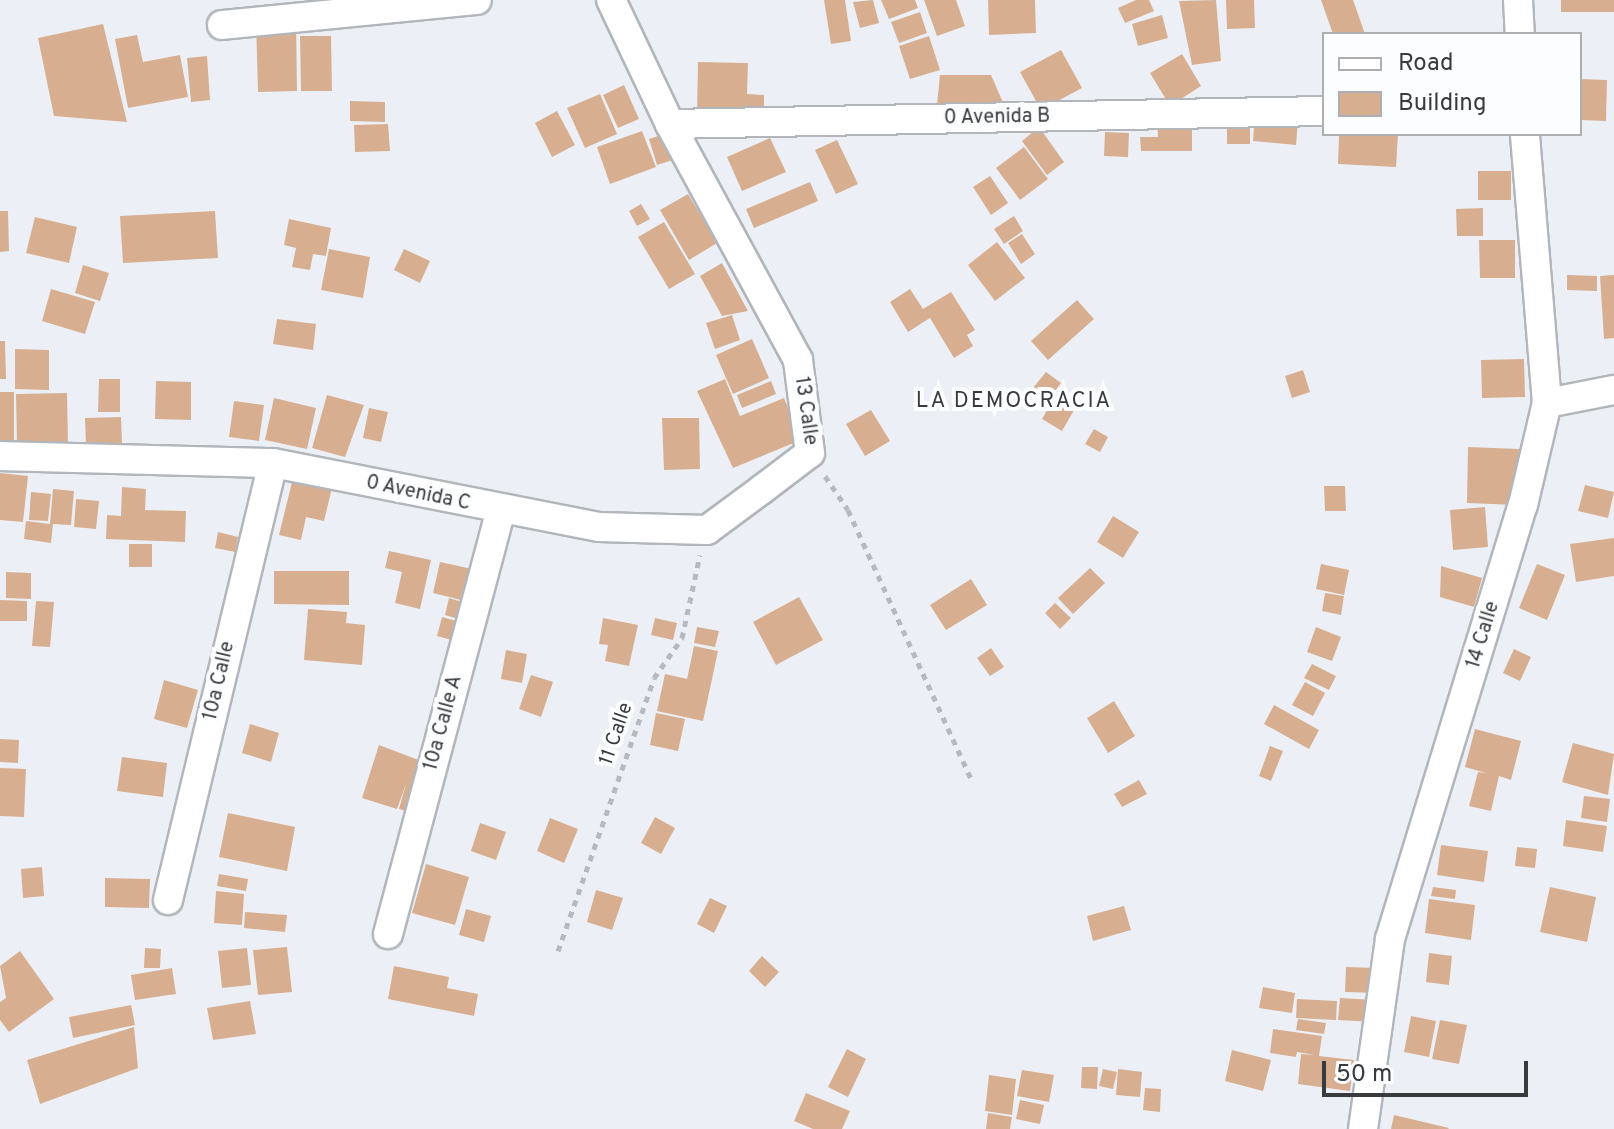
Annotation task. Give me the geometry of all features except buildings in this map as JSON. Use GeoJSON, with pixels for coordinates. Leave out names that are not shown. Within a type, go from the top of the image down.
{"type":"FeatureCollection","features":[{"type":"Feature","properties":{"kind":"street"},"geometry":{"type":"LineString","coordinates":[[222,25],[477,0]]}},
{"type":"Feature","properties":{"kind":"street","name":"13 Calle"},"geometry":{"type":"LineString","coordinates":[[611,0],[670,124],[798,360],[810,453]]}},
{"type":"Feature","properties":{"kind":"street"},"geometry":{"type":"LineString","coordinates":[[1518,0],[1520,32]]}},
{"type":"Feature","properties":{"kind":"street","name":"0 Avenida B"},"geometry":{"type":"LineString","coordinates":[[670,124],[1322,111]]}},
{"type":"Feature","properties":{"kind":"street","name":"14 Calle"},"geometry":{"type":"LineString","coordinates":[[1363,1129],[1390,939],[1523,505],[1547,403],[1525,136]]}},
{"type":"Feature","properties":{"kind":"street"},"geometry":{"type":"LineString","coordinates":[[1547,403],[1614,390]]}},
{"type":"Feature","properties":{"kind":"street"},"geometry":{"type":"LineString","coordinates":[[707,530],[810,453]]}},
{"type":"Feature","properties":{"kind":"street","name":"0 Avenida C"},"geometry":{"type":"LineString","coordinates":[[0,456],[273,463],[500,512],[599,527],[707,530]]}},
{"type":"Feature","properties":{"kind":"street","name":"10a Calle"},"geometry":{"type":"LineString","coordinates":[[168,900],[273,463]]}},
{"type":"Feature","properties":{"kind":"street","name":"10a Calle A"},"geometry":{"type":"LineString","coordinates":[[388,934],[500,512]]}},
{"type":"Feature","properties":{"kind":"path","name":"13 Calle"},"geometry":{"type":"LineString","coordinates":[[810,453],[848,510],[972,781]]}},
{"type":"Feature","properties":{"kind":"path","name":"11 Calle"},"geometry":{"type":"LineString","coordinates":[[558,951],[654,678],[682,638],[707,530]]}},
{"type":"Feature","properties":{"kind":"district","name":"LA DEMOCRACIA"},"geometry":{"type":"Point","coordinates":[1014,402]}}]}
